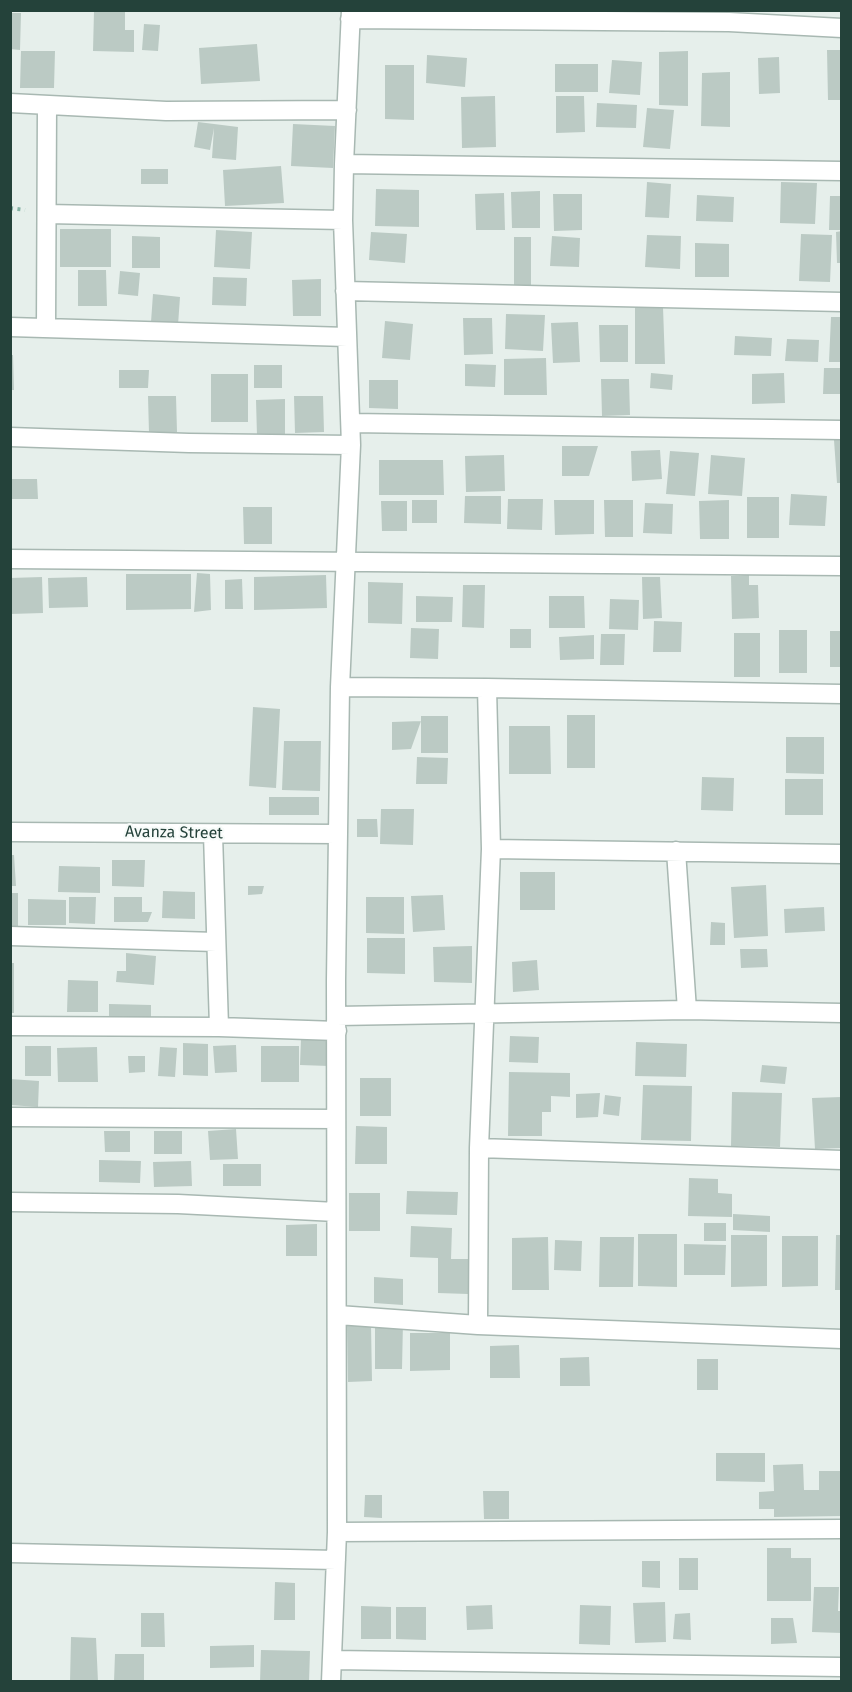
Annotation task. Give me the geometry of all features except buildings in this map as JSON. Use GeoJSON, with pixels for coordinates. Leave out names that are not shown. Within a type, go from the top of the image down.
{"type":"FeatureCollection","features":[{"type":"Feature","properties":{"kind":"street"},"geometry":{"type":"LineString","coordinates":[[332,1682],[337,1532],[336,1119],[340,687],[351,445],[343,220],[350,15],[729,22],[842,28]]}},
{"type":"Feature","properties":{"kind":"street"},"geometry":{"type":"LineString","coordinates":[[10,103],[166,111],[347,110]]}},
{"type":"Feature","properties":{"kind":"street"},"geometry":{"type":"LineString","coordinates":[[46,328],[47,106]]}},
{"type":"Feature","properties":{"kind":"street"},"geometry":{"type":"LineString","coordinates":[[344,164],[842,171]]}},
{"type":"Feature","properties":{"kind":"street"},"geometry":{"type":"LineString","coordinates":[[47,214],[343,220]]}},
{"type":"Feature","properties":{"kind":"street"},"geometry":{"type":"LineString","coordinates":[[345,291],[842,302]]}},
{"type":"Feature","properties":{"kind":"street"},"geometry":{"type":"LineString","coordinates":[[10,327],[347,337]]}},
{"type":"Feature","properties":{"kind":"street"},"geometry":{"type":"LineString","coordinates":[[351,423],[842,430]]}},
{"type":"Feature","properties":{"kind":"street"},"geometry":{"type":"LineString","coordinates":[[10,437],[189,443],[351,445]]}},
{"type":"Feature","properties":{"kind":"street"},"geometry":{"type":"LineString","coordinates":[[10,559],[842,566]]}},
{"type":"Feature","properties":{"kind":"street"},"geometry":{"type":"LineString","coordinates":[[340,687],[842,694]]}},
{"type":"Feature","properties":{"kind":"street"},"geometry":{"type":"LineString","coordinates":[[478,1325],[479,1148],[491,849],[487,688]]}},
{"type":"Feature","properties":{"kind":"street","name":"Avanza Street"},"geometry":{"type":"LineString","coordinates":[[10,832],[338,834]]}},
{"type":"Feature","properties":{"kind":"street"},"geometry":{"type":"LineString","coordinates":[[213,834],[219,1026]]}},
{"type":"Feature","properties":{"kind":"street"},"geometry":{"type":"LineString","coordinates":[[491,849],[842,854]]}},
{"type":"Feature","properties":{"kind":"street"},"geometry":{"type":"LineString","coordinates":[[676,851],[687,1010]]}},
{"type":"Feature","properties":{"kind":"street"},"geometry":{"type":"LineString","coordinates":[[10,936],[216,942]]}},
{"type":"Feature","properties":{"kind":"street"},"geometry":{"type":"LineString","coordinates":[[10,1026],[219,1026],[337,1023],[484,1013],[687,1010],[842,1012]]}},
{"type":"Feature","properties":{"kind":"street"},"geometry":{"type":"LineString","coordinates":[[10,1117],[336,1119]]}},
{"type":"Feature","properties":{"kind":"street"},"geometry":{"type":"LineString","coordinates":[[479,1148],[842,1160]]}},
{"type":"Feature","properties":{"kind":"street"},"geometry":{"type":"LineString","coordinates":[[10,1202],[178,1204],[336,1212]]}},
{"type":"Feature","properties":{"kind":"street"},"geometry":{"type":"LineString","coordinates":[[338,1315],[478,1325],[842,1339]]}},
{"type":"Feature","properties":{"kind":"street"},"geometry":{"type":"LineString","coordinates":[[337,1532],[842,1529]]}},
{"type":"Feature","properties":{"kind":"street"},"geometry":{"type":"LineString","coordinates":[[10,1553],[336,1560]]}},
{"type":"Feature","properties":{"kind":"street"},"geometry":{"type":"LineString","coordinates":[[333,1660],[842,1666]]}}]}
